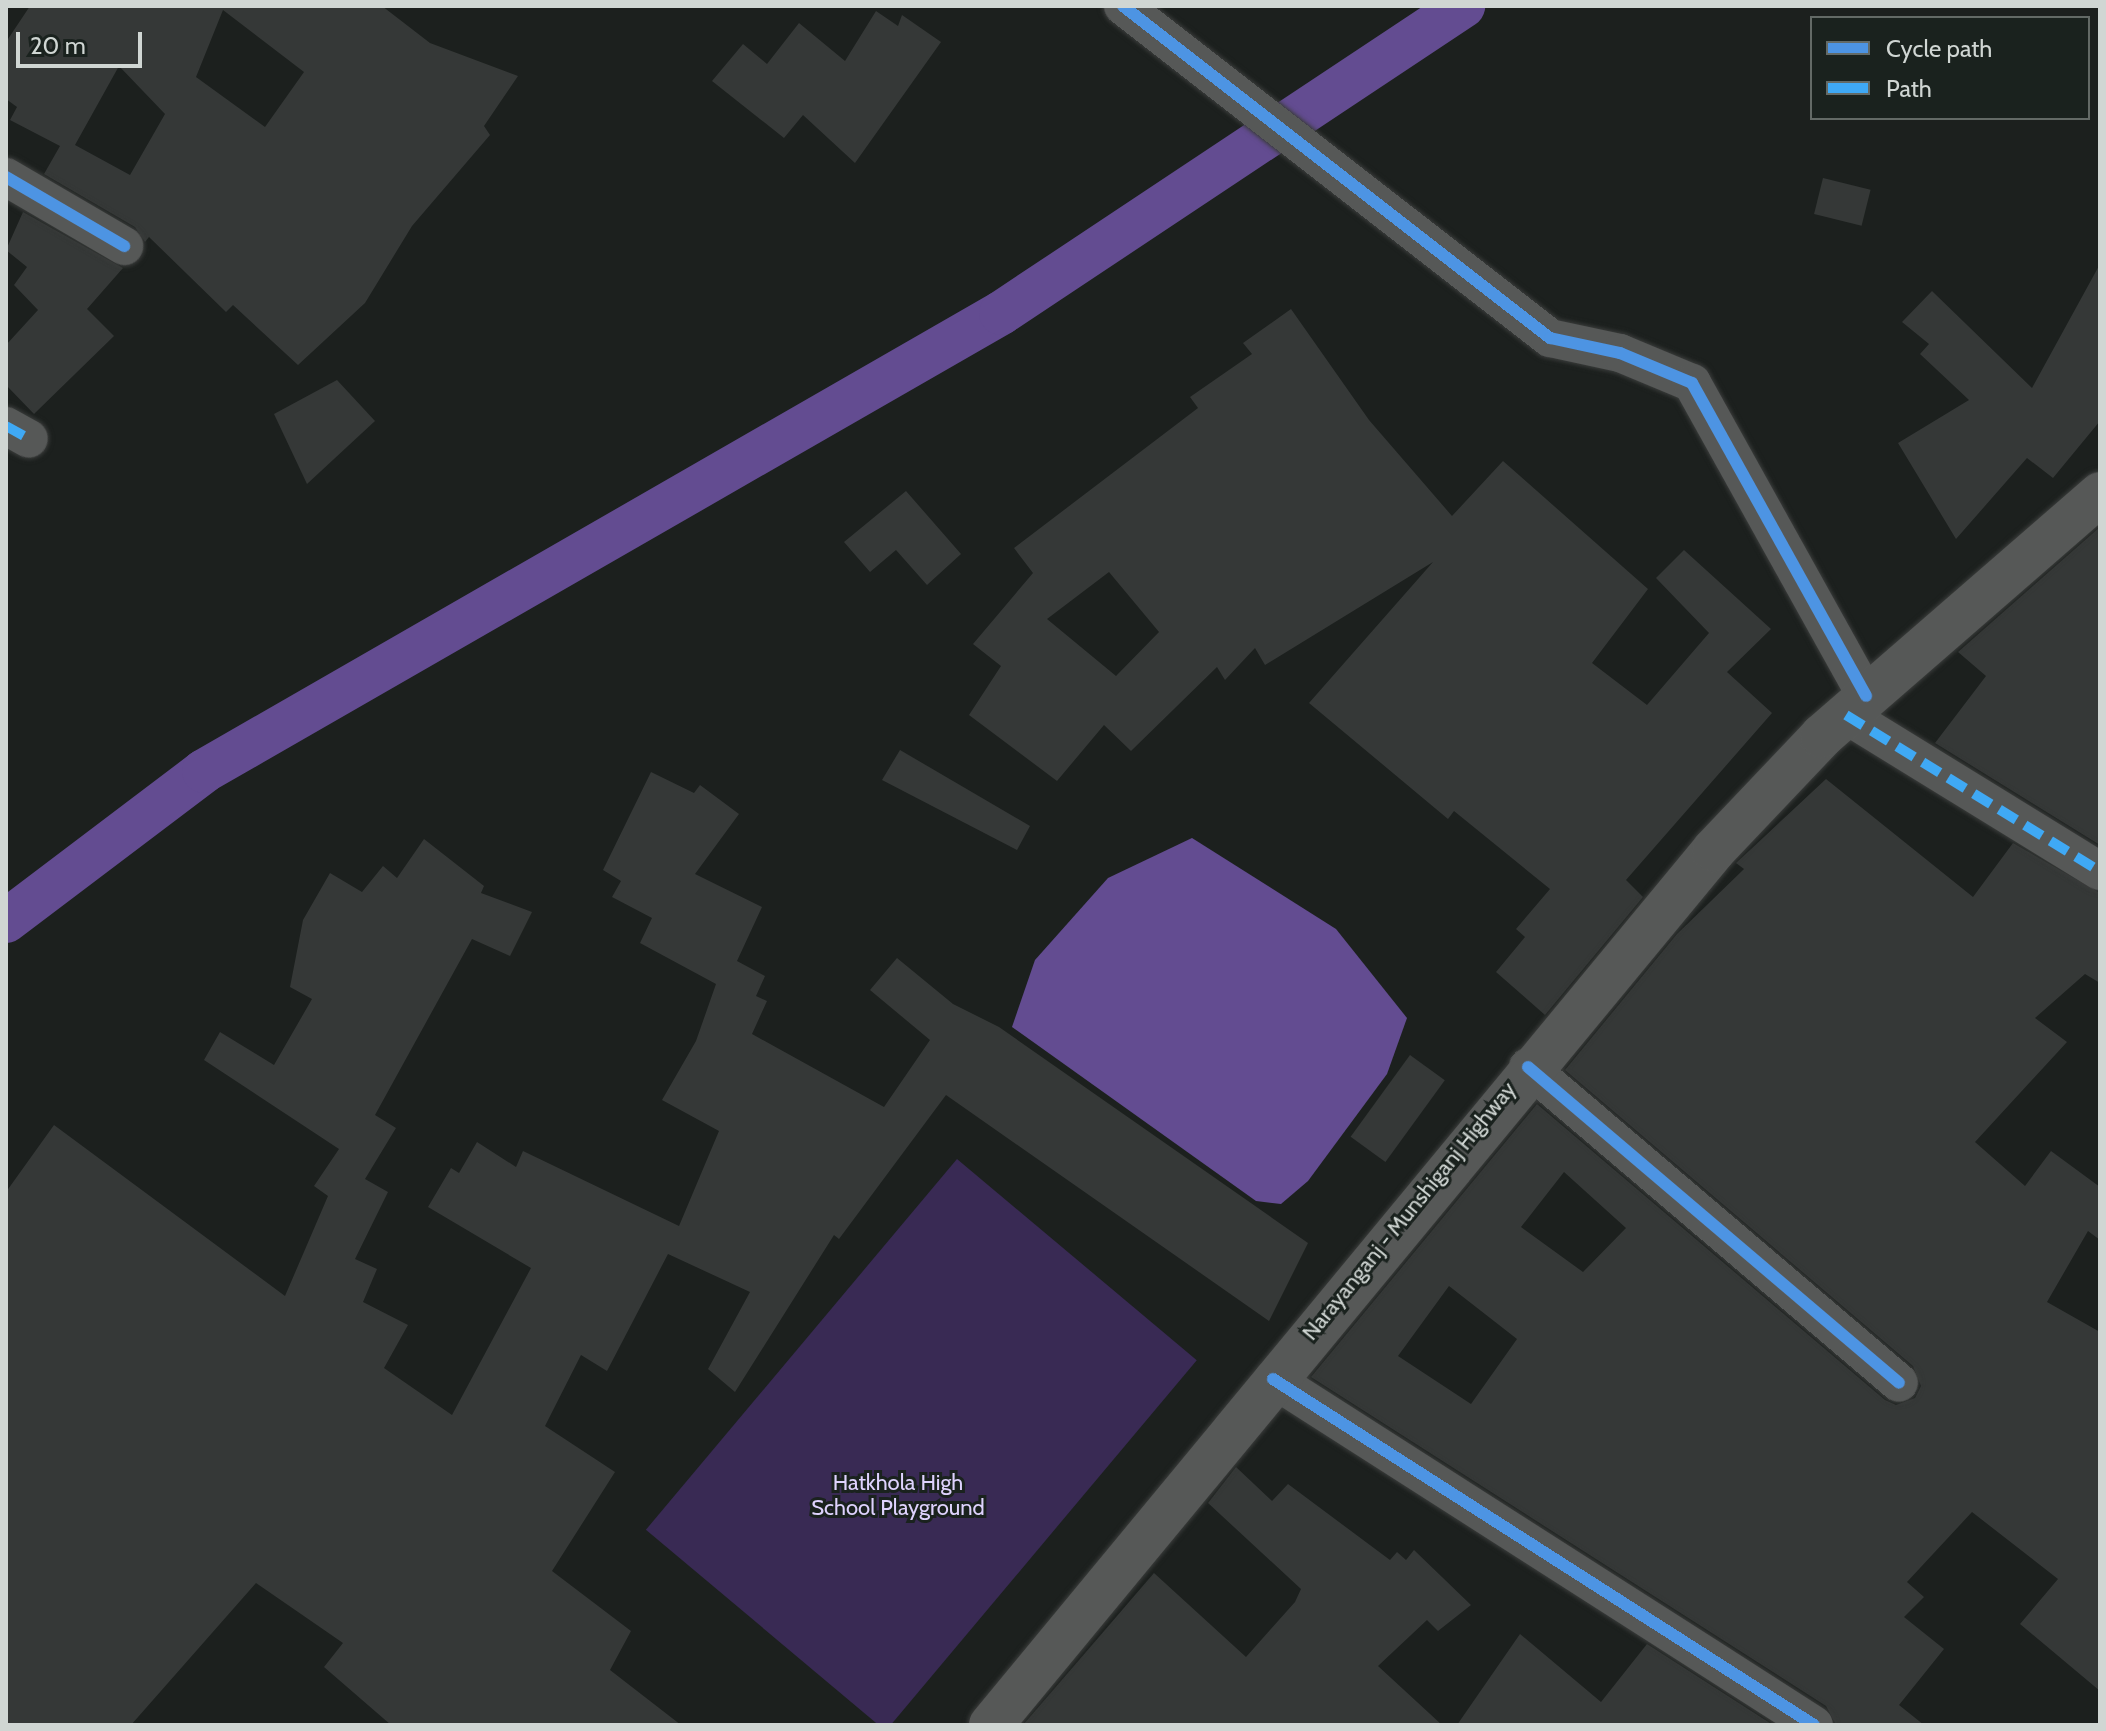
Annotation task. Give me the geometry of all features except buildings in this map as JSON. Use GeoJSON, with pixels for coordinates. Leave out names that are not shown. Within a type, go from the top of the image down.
{"type":"FeatureCollection","features":[{"type":"Feature","properties":{"kind":"main road","name":"Narayanganj - Munshiganj Highway"},"geometry":{"type":"LineString","coordinates":[[991,1725],[1528,1067],[1714,850],[1856,705],[2099,493]]}},
{"type":"Feature","properties":{"kind":"street"},"geometry":{"type":"LineString","coordinates":[[1123,6],[1473,283],[1550,338],[1620,353],[1692,383],[1856,705],[2100,871]]}},
{"type":"Feature","properties":{"kind":"street"},"geometry":{"type":"LineString","coordinates":[[6,177],[124,246]]}},
{"type":"Feature","properties":{"kind":"street"},"geometry":{"type":"LineString","coordinates":[[1528,1067],[1899,1383]]}},
{"type":"Feature","properties":{"kind":"street"},"geometry":{"type":"LineString","coordinates":[[1273,1379],[1814,1725]]}},
{"type":"Feature","properties":{"kind":"green space","name":"Hatkhola High School Playground"},"geometry":{"type":"Polygon","coordinates":[[[957,1159],[1197,1360],[891,1725],[879,1725],[646,1530],[957,1159]]]}},
{"type":"Feature","properties":{"kind":"shaded area"},"geometry":{"type":"Polygon","coordinates":[[[1192,838],[1336,929],[1407,1018],[1387,1074],[1308,1181],[1281,1204],[1256,1201],[1012,1027],[1035,960],[1108,878],[1192,838]]]}},
{"type":"Feature","properties":{"kind":"waterway"},"geometry":{"type":"LineString","coordinates":[[6,921],[204,771],[1001,313],[1463,6]]}},
{"type":"Feature","properties":{"kind":"marked path"},"geometry":{"type":"LineString","coordinates":[[6,426],[29,439]]}},
{"type":"Feature","properties":{"kind":"marked path"},"geometry":{"type":"LineString","coordinates":[[1846,715],[2100,871]]}},
{"type":"Feature","properties":{"kind":"cycle path"},"geometry":{"type":"LineString","coordinates":[[1123,6],[1550,338],[1620,353],[1692,383],[1866,696]]}},
{"type":"Feature","properties":{"kind":"cycle path"},"geometry":{"type":"LineString","coordinates":[[6,177],[124,246]]}},
{"type":"Feature","properties":{"kind":"cycle path"},"geometry":{"type":"LineString","coordinates":[[1528,1067],[1899,1383]]}},
{"type":"Feature","properties":{"kind":"cycle path"},"geometry":{"type":"LineString","coordinates":[[1273,1379],[1814,1725]]}}]}
